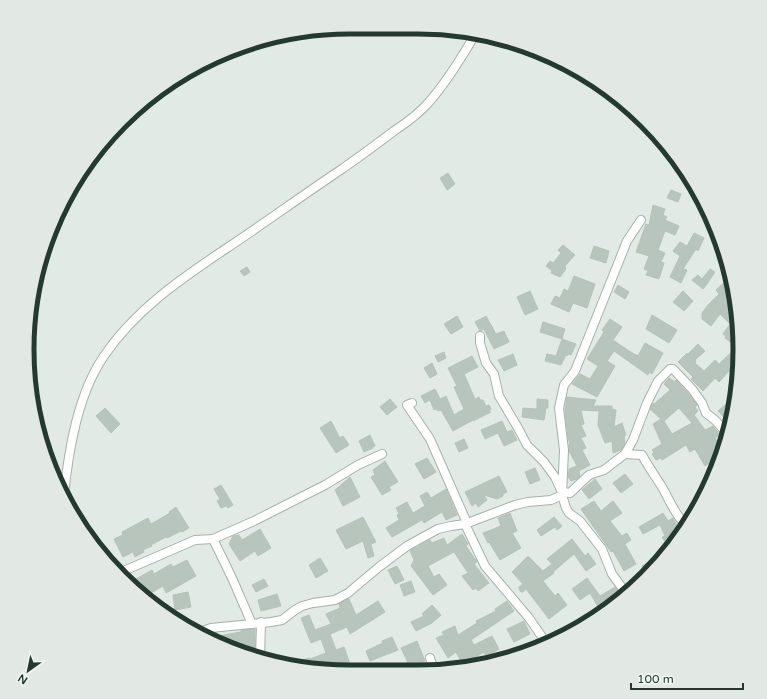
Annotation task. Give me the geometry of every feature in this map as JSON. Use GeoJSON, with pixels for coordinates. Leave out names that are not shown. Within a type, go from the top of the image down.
{"type":"FeatureCollection","features":[{"type":"Feature","properties":{"kind":"street"},"geometry":{"type":"LineString","coordinates":[[65,485],[75,424],[87,389],[104,356],[127,328],[146,309],[195,269],[367,152],[423,108],[436,94],[472,39]]}},
{"type":"Feature","properties":{"kind":"street"},"geometry":{"type":"LineString","coordinates":[[562,493],[564,450],[559,408],[564,385],[575,371],[627,241],[641,220]]}},
{"type":"Feature","properties":{"kind":"street"},"geometry":{"type":"LineString","coordinates":[[480,336],[480,343],[486,363],[494,374],[499,396],[527,445],[544,462],[551,472],[562,493],[569,513],[580,521],[602,549],[612,574],[623,589]]}},
{"type":"Feature","properties":{"kind":"street"},"geometry":{"type":"LineString","coordinates":[[206,630],[282,620],[302,606],[335,600],[348,593],[388,560],[418,539],[438,529],[466,524],[515,505],[551,500],[562,493],[570,493],[589,475],[604,470],[625,454],[633,440],[647,402],[658,381],[670,368],[673,369],[692,389],[702,403],[706,413],[715,420],[722,429]]}},
{"type":"Feature","properties":{"kind":"street"},"geometry":{"type":"LineString","coordinates":[[412,403],[407,405],[430,439],[466,524],[486,566],[529,618],[543,639]]}},
{"type":"Feature","properties":{"kind":"street"},"geometry":{"type":"LineString","coordinates":[[124,571],[195,540],[213,539],[254,521],[325,485],[358,465],[382,454]]}},
{"type":"Feature","properties":{"kind":"street"},"geometry":{"type":"LineString","coordinates":[[625,454],[642,455],[682,522]]}},
{"type":"Feature","properties":{"kind":"street"},"geometry":{"type":"LineString","coordinates":[[213,539],[252,624]]}},
{"type":"Feature","properties":{"kind":"street"},"geometry":{"type":"LineString","coordinates":[[260,652],[261,622]]}},
{"type":"Feature","properties":{"kind":"street"},"geometry":{"type":"LineString","coordinates":[[430,658],[432,664]]}},
{"type":"Feature","properties":{"kind":"building"},"geometry":{"type":"Polygon","coordinates":[[[448,173],[455,184],[447,190],[440,178],[448,173]]]}},
{"type":"Feature","properties":{"kind":"building"},"geometry":{"type":"Polygon","coordinates":[[[671,190],[681,194],[678,202],[667,198],[671,190]]]}},
{"type":"Feature","properties":{"kind":"building"},"geometry":{"type":"Polygon","coordinates":[[[653,205],[665,209],[663,215],[667,217],[665,220],[679,226],[675,235],[665,231],[658,250],[665,253],[661,262],[664,263],[659,279],[646,275],[648,271],[644,269],[649,256],[636,252],[646,224],[649,225],[653,205]]]}},
{"type":"Feature","properties":{"kind":"building"},"geometry":{"type":"Polygon","coordinates":[[[694,233],[704,238],[698,251],[696,249],[683,269],[687,270],[681,283],[670,277],[680,256],[673,251],[680,242],[687,246],[694,233]]]}},
{"type":"Feature","properties":{"kind":"building"},"geometry":{"type":"Polygon","coordinates":[[[563,245],[575,255],[565,266],[566,269],[560,277],[551,273],[552,271],[546,266],[550,261],[553,263],[561,253],[558,250],[563,245]]]}},
{"type":"Feature","properties":{"kind":"building"},"geometry":{"type":"Polygon","coordinates":[[[594,246],[609,251],[606,263],[590,258],[594,246]]]}},
{"type":"Feature","properties":{"kind":"building"},"geometry":{"type":"Polygon","coordinates":[[[247,267],[250,272],[244,276],[240,271],[247,267]]]}},
{"type":"Feature","properties":{"kind":"building"},"geometry":{"type":"Polygon","coordinates":[[[710,269],[715,272],[703,289],[692,280],[698,275],[702,279],[710,269]]]}},
{"type":"Feature","properties":{"kind":"building"},"geometry":{"type":"Polygon","coordinates":[[[574,276],[595,284],[587,308],[573,303],[569,312],[551,304],[555,296],[560,298],[564,289],[568,291],[574,276]]]}},
{"type":"Feature","properties":{"kind":"building"},"geometry":{"type":"Polygon","coordinates":[[[725,281],[730,308],[733,344],[725,338],[726,336],[723,334],[730,324],[720,314],[711,326],[702,319],[702,313],[719,294],[716,290],[725,281]]]}},
{"type":"Feature","properties":{"kind":"building"},"geometry":{"type":"Polygon","coordinates":[[[618,285],[629,292],[625,299],[614,292],[618,285]]]}},
{"type":"Feature","properties":{"kind":"building"},"geometry":{"type":"Polygon","coordinates":[[[530,291],[538,309],[525,315],[517,297],[530,291]]]}},
{"type":"Feature","properties":{"kind":"building"},"geometry":{"type":"Polygon","coordinates":[[[683,291],[693,301],[684,311],[673,302],[683,291]]]}},
{"type":"Feature","properties":{"kind":"building"},"geometry":{"type":"Polygon","coordinates":[[[652,315],[677,330],[669,343],[646,329],[652,315]]]}},
{"type":"Feature","properties":{"kind":"building"},"geometry":{"type":"Polygon","coordinates":[[[457,316],[463,327],[451,334],[444,324],[457,316]]]}},
{"type":"Feature","properties":{"kind":"building"},"geometry":{"type":"Polygon","coordinates":[[[486,316],[496,334],[504,331],[509,342],[494,349],[484,329],[480,331],[475,322],[486,316]]]}},
{"type":"Feature","properties":{"kind":"building"},"geometry":{"type":"Polygon","coordinates":[[[610,319],[622,327],[613,340],[629,351],[638,356],[645,343],[663,353],[652,374],[649,372],[648,375],[614,351],[607,361],[615,366],[597,397],[572,384],[580,374],[590,379],[598,366],[587,359],[604,332],[602,330],[610,319]]]}},
{"type":"Feature","properties":{"kind":"building"},"geometry":{"type":"Polygon","coordinates":[[[543,322],[565,329],[562,339],[540,332],[543,322]]]}},
{"type":"Feature","properties":{"kind":"building"},"geometry":{"type":"Polygon","coordinates":[[[562,339],[576,344],[571,355],[566,355],[561,365],[545,361],[547,354],[556,356],[562,339]]]}},
{"type":"Feature","properties":{"kind":"building"},"geometry":{"type":"Polygon","coordinates":[[[698,344],[705,351],[695,360],[695,363],[704,371],[715,360],[719,364],[733,351],[732,374],[729,371],[719,382],[715,378],[703,391],[691,379],[693,377],[678,362],[698,344]]]}},
{"type":"Feature","properties":{"kind":"building"},"geometry":{"type":"Polygon","coordinates":[[[444,352],[446,358],[438,362],[435,356],[444,352]]]}},
{"type":"Feature","properties":{"kind":"building"},"geometry":{"type":"Polygon","coordinates":[[[513,354],[517,365],[504,371],[498,360],[513,354]]]}},
{"type":"Feature","properties":{"kind":"building"},"geometry":{"type":"Polygon","coordinates":[[[472,356],[478,367],[464,374],[475,399],[479,397],[480,400],[483,400],[486,406],[489,405],[491,409],[489,411],[491,412],[453,431],[441,410],[434,410],[430,400],[425,403],[421,396],[435,389],[440,399],[446,396],[454,415],[464,409],[454,387],[457,386],[448,368],[472,356]]]}},
{"type":"Feature","properties":{"kind":"building"},"geometry":{"type":"Polygon","coordinates":[[[432,363],[437,374],[430,378],[424,368],[432,363]]]}},
{"type":"Feature","properties":{"kind":"building"},"geometry":{"type":"Polygon","coordinates":[[[669,378],[675,382],[676,380],[697,405],[695,407],[698,411],[694,415],[705,430],[713,426],[720,435],[715,438],[718,444],[712,461],[705,466],[695,449],[690,452],[686,445],[662,460],[661,458],[656,460],[652,454],[654,452],[652,450],[662,444],[653,424],[661,419],[650,409],[653,403],[654,404],[670,390],[664,384],[669,378]],[[679,408],[664,421],[672,434],[692,423],[679,408]]]}},
{"type":"Feature","properties":{"kind":"building"},"geometry":{"type":"Polygon","coordinates":[[[567,397],[596,400],[593,406],[612,406],[612,409],[616,410],[614,427],[622,423],[626,435],[624,436],[625,443],[621,450],[613,453],[612,441],[605,443],[598,425],[599,411],[581,410],[584,424],[581,425],[586,436],[581,438],[586,448],[582,450],[590,465],[579,471],[580,476],[571,481],[568,477],[569,469],[577,466],[569,451],[570,444],[565,411],[567,397]]]}},
{"type":"Feature","properties":{"kind":"building"},"geometry":{"type":"Polygon","coordinates":[[[390,399],[397,407],[387,415],[380,407],[390,399]]]}},
{"type":"Feature","properties":{"kind":"building"},"geometry":{"type":"Polygon","coordinates":[[[537,399],[548,400],[548,408],[546,408],[544,420],[522,417],[523,408],[537,409],[537,399]]]}},
{"type":"Feature","properties":{"kind":"building"},"geometry":{"type":"Polygon","coordinates":[[[728,402],[725,419],[718,411],[728,402]]]}},
{"type":"Feature","properties":{"kind":"building"},"geometry":{"type":"Polygon","coordinates":[[[105,408],[120,424],[111,433],[96,416],[105,408]]]}},
{"type":"Feature","properties":{"kind":"building"},"geometry":{"type":"Polygon","coordinates":[[[331,421],[340,438],[343,436],[349,445],[336,453],[320,428],[331,421]]]}},
{"type":"Feature","properties":{"kind":"building"},"geometry":{"type":"Polygon","coordinates":[[[502,421],[507,432],[512,430],[517,440],[504,446],[498,433],[485,439],[481,430],[502,421]]]}},
{"type":"Feature","properties":{"kind":"building"},"geometry":{"type":"Polygon","coordinates":[[[370,435],[375,446],[364,452],[359,441],[370,435]]]}},
{"type":"Feature","properties":{"kind":"building"},"geometry":{"type":"Polygon","coordinates":[[[464,439],[468,448],[459,452],[455,443],[464,439]]]}},
{"type":"Feature","properties":{"kind":"building"},"geometry":{"type":"Polygon","coordinates":[[[427,458],[436,472],[424,479],[415,464],[427,458]]]}},
{"type":"Feature","properties":{"kind":"building"},"geometry":{"type":"Polygon","coordinates":[[[385,461],[398,482],[389,487],[391,490],[382,495],[371,477],[375,475],[373,470],[385,461]]]}},
{"type":"Feature","properties":{"kind":"building"},"geometry":{"type":"Polygon","coordinates":[[[535,468],[540,480],[530,484],[525,472],[535,468]]]}},
{"type":"Feature","properties":{"kind":"building"},"geometry":{"type":"Polygon","coordinates":[[[625,474],[633,484],[621,493],[613,483],[625,474]]]}},
{"type":"Feature","properties":{"kind":"building"},"geometry":{"type":"Polygon","coordinates":[[[499,476],[507,492],[497,499],[484,495],[487,500],[478,507],[476,503],[472,506],[465,492],[499,476]]]}},
{"type":"Feature","properties":{"kind":"building"},"geometry":{"type":"Polygon","coordinates":[[[350,477],[360,497],[343,506],[335,490],[350,477]]]}},
{"type":"Feature","properties":{"kind":"building"},"geometry":{"type":"Polygon","coordinates":[[[595,479],[602,489],[589,499],[582,490],[595,479]]]}},
{"type":"Feature","properties":{"kind":"building"},"geometry":{"type":"Polygon","coordinates":[[[221,485],[233,505],[228,508],[226,506],[221,508],[217,501],[220,499],[214,489],[221,485]]]}},
{"type":"Feature","properties":{"kind":"building"},"geometry":{"type":"Polygon","coordinates":[[[446,489],[457,515],[446,520],[442,512],[424,523],[422,520],[392,537],[386,528],[399,520],[397,515],[399,514],[396,508],[407,502],[413,513],[425,506],[420,496],[427,492],[431,498],[446,489]]]}},
{"type":"Feature","properties":{"kind":"building"},"geometry":{"type":"Polygon","coordinates":[[[594,501],[601,511],[613,501],[622,513],[610,521],[622,536],[627,533],[631,540],[625,544],[636,564],[624,571],[613,551],[611,552],[581,509],[594,501]]]}},
{"type":"Feature","properties":{"kind":"building"},"geometry":{"type":"Polygon","coordinates":[[[176,507],[189,528],[151,545],[152,546],[143,550],[144,552],[135,557],[133,552],[123,557],[114,539],[123,535],[122,532],[148,518],[151,524],[170,513],[169,512],[176,507]]]}},
{"type":"Feature","properties":{"kind":"building"},"geometry":{"type":"Polygon","coordinates":[[[510,513],[517,531],[512,533],[521,548],[500,560],[483,533],[501,526],[498,518],[510,513]]]}},
{"type":"Feature","properties":{"kind":"building"},"geometry":{"type":"Polygon","coordinates":[[[663,513],[668,521],[673,518],[678,528],[666,544],[662,537],[665,536],[660,525],[643,534],[639,527],[663,513]]]}},
{"type":"Feature","properties":{"kind":"building"},"geometry":{"type":"Polygon","coordinates":[[[363,517],[376,542],[371,544],[374,556],[368,558],[363,541],[346,549],[336,530],[363,517]]]}},
{"type":"Feature","properties":{"kind":"building"},"geometry":{"type":"Polygon","coordinates":[[[554,517],[562,526],[557,530],[555,527],[541,536],[537,530],[554,517]]]}},
{"type":"Feature","properties":{"kind":"building"},"geometry":{"type":"Polygon","coordinates":[[[260,529],[271,548],[258,556],[255,551],[240,561],[229,544],[233,536],[239,535],[242,540],[260,529]]]}},
{"type":"Feature","properties":{"kind":"building"},"geometry":{"type":"Polygon","coordinates":[[[462,534],[468,544],[466,546],[477,562],[474,564],[489,583],[478,591],[476,588],[473,590],[462,576],[468,573],[454,552],[428,566],[434,577],[439,574],[447,585],[433,595],[411,566],[414,560],[410,551],[430,540],[432,543],[444,538],[447,545],[462,534]]]}},
{"type":"Feature","properties":{"kind":"building"},"geometry":{"type":"Polygon","coordinates":[[[572,539],[585,556],[588,553],[596,564],[586,571],[574,554],[543,581],[555,596],[558,593],[567,605],[549,619],[526,589],[521,592],[519,587],[523,584],[512,572],[528,556],[543,571],[552,564],[547,559],[572,539]]]}},
{"type":"Feature","properties":{"kind":"building"},"geometry":{"type":"Polygon","coordinates":[[[320,558],[328,571],[316,578],[309,565],[320,558]]]}},
{"type":"Feature","properties":{"kind":"building"},"geometry":{"type":"Polygon","coordinates":[[[655,558],[644,570],[642,566],[655,558]]]}},
{"type":"Feature","properties":{"kind":"building"},"geometry":{"type":"Polygon","coordinates":[[[187,560],[196,576],[166,593],[163,586],[149,594],[134,580],[152,570],[154,574],[171,564],[173,567],[187,560]]]}},
{"type":"Feature","properties":{"kind":"building"},"geometry":{"type":"Polygon","coordinates":[[[397,566],[404,580],[395,584],[388,570],[397,566]]]}},
{"type":"Feature","properties":{"kind":"building"},"geometry":{"type":"Polygon","coordinates":[[[587,578],[600,596],[615,587],[619,593],[599,608],[590,593],[580,600],[572,589],[587,578]]]}},
{"type":"Feature","properties":{"kind":"building"},"geometry":{"type":"Polygon","coordinates":[[[264,579],[268,586],[256,592],[252,585],[264,579]]]}},
{"type":"Feature","properties":{"kind":"building"},"geometry":{"type":"Polygon","coordinates":[[[411,581],[415,592],[404,596],[400,585],[411,581]]]}},
{"type":"Feature","properties":{"kind":"building"},"geometry":{"type":"Polygon","coordinates":[[[188,592],[191,607],[175,610],[173,595],[188,592]]]}},
{"type":"Feature","properties":{"kind":"building"},"geometry":{"type":"Polygon","coordinates":[[[277,594],[281,606],[261,611],[258,600],[277,594]]]}},
{"type":"Feature","properties":{"kind":"building"},"geometry":{"type":"Polygon","coordinates":[[[349,599],[356,615],[378,601],[385,612],[350,634],[347,627],[330,634],[336,650],[344,647],[350,665],[300,661],[326,653],[321,639],[311,643],[301,618],[309,615],[315,630],[331,624],[326,614],[340,608],[339,604],[349,599]]]}},
{"type":"Feature","properties":{"kind":"building"},"geometry":{"type":"Polygon","coordinates":[[[507,601],[514,611],[471,640],[474,645],[492,636],[499,649],[486,657],[484,652],[471,660],[461,662],[456,652],[448,658],[436,638],[444,635],[442,632],[455,626],[458,635],[477,623],[476,621],[496,611],[495,609],[507,601]]]}},
{"type":"Feature","properties":{"kind":"building"},"geometry":{"type":"Polygon","coordinates":[[[432,605],[441,615],[432,623],[416,631],[411,622],[424,616],[422,614],[432,605]]]}},
{"type":"Feature","properties":{"kind":"building"},"geometry":{"type":"Polygon","coordinates":[[[524,621],[530,634],[514,642],[507,629],[524,621]]]}},
{"type":"Feature","properties":{"kind":"building"},"geometry":{"type":"Polygon","coordinates":[[[255,629],[255,650],[218,636],[241,632],[241,630],[255,629]]]}},
{"type":"Feature","properties":{"kind":"building"},"geometry":{"type":"Polygon","coordinates":[[[392,637],[398,650],[370,661],[366,651],[383,643],[382,641],[392,637]]]}},
{"type":"Feature","properties":{"kind":"building"},"geometry":{"type":"Polygon","coordinates":[[[417,641],[425,661],[415,665],[409,665],[401,648],[417,641]]]}}]}
